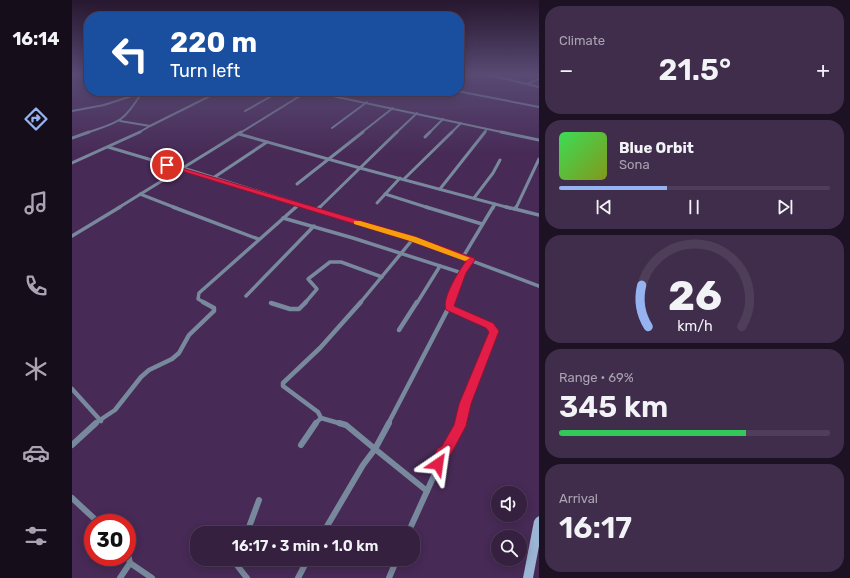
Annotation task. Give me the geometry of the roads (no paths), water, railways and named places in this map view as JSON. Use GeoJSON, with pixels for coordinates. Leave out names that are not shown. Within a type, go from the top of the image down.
{"type":"FeatureCollection","features":[{"type":"Feature","properties":{"kind":"street"},"geometry":{"type":"LineString","coordinates":[[72,111],[118,101]]}},
{"type":"Feature","properties":{"kind":"street"},"geometry":{"type":"LineString","coordinates":[[72,138],[120,121],[128,114],[136,101]]}},
{"type":"Feature","properties":{"kind":"street"},"geometry":{"type":"LineString","coordinates":[[72,163],[132,136],[201,101]]}},
{"type":"Feature","properties":{"kind":"street"},"geometry":{"type":"LineString","coordinates":[[245,112],[264,101]]}},
{"type":"Feature","properties":{"kind":"street"},"geometry":{"type":"LineString","coordinates":[[72,236],[292,101]]}},
{"type":"Feature","properties":{"kind":"street"},"geometry":{"type":"LineString","coordinates":[[362,101],[539,140]]}},
{"type":"Feature","properties":{"kind":"street"},"geometry":{"type":"LineString","coordinates":[[508,101],[539,107]]}},
{"type":"Feature","properties":{"kind":"street"},"geometry":{"type":"LineString","coordinates":[[332,128],[367,102]]}},
{"type":"Feature","properties":{"kind":"street"},"geometry":{"type":"LineString","coordinates":[[297,184],[393,108]]}},
{"type":"Feature","properties":{"kind":"street"},"geometry":{"type":"LineString","coordinates":[[316,210],[418,113]]}},
{"type":"Feature","properties":{"kind":"street"},"geometry":{"type":"LineString","coordinates":[[425,137],[443,119]]}},
{"type":"Feature","properties":{"kind":"street"},"geometry":{"type":"LineString","coordinates":[[120,121],[150,126]]}},
{"type":"Feature","properties":{"kind":"street"},"geometry":{"type":"LineString","coordinates":[[404,179],[461,123]]}},
{"type":"Feature","properties":{"kind":"street"},"geometry":{"type":"LineString","coordinates":[[440,189],[487,129]]}},
{"type":"Feature","properties":{"kind":"street"},"geometry":{"type":"LineString","coordinates":[[239,134],[360,168],[539,215]]}},
{"type":"Feature","properties":{"kind":"street"},"geometry":{"type":"LineString","coordinates":[[212,178],[267,142]]}},
{"type":"Feature","properties":{"kind":"street"},"geometry":{"type":"LineString","coordinates":[[108,147],[413,239],[539,286]]}},
{"type":"Feature","properties":{"kind":"street"},"geometry":{"type":"LineString","coordinates":[[516,209],[539,159]]}},
{"type":"Feature","properties":{"kind":"street"},"geometry":{"type":"LineString","coordinates":[[474,198],[493,173],[500,160]]}},
{"type":"Feature","properties":{"kind":"street"},"geometry":{"type":"LineString","coordinates":[[377,203],[400,178]]}},
{"type":"Feature","properties":{"kind":"street"},"geometry":{"type":"LineString","coordinates":[[140,194],[258,239]]}},
{"type":"Feature","properties":{"kind":"street"},"geometry":{"type":"LineString","coordinates":[[386,194],[482,224]]}},
{"type":"Feature","properties":{"kind":"street"},"geometry":{"type":"LineString","coordinates":[[463,257],[495,204]]}},
{"type":"Feature","properties":{"kind":"street"},"geometry":{"type":"LineString","coordinates":[[72,445],[91,426],[101,421],[115,410],[140,377],[149,370],[172,359],[179,353],[189,335],[214,311],[214,308],[198,299],[197,297],[199,293],[298,205]]}},
{"type":"Feature","properties":{"kind":"street"},"geometry":{"type":"LineString","coordinates":[[283,218],[314,226],[462,273]]}},
{"type":"Feature","properties":{"kind":"street"},"geometry":{"type":"LineString","coordinates":[[246,296],[314,226]]}},
{"type":"Feature","properties":{"kind":"street"},"geometry":{"type":"LineString","coordinates":[[413,239],[320,348],[283,383],[283,386],[318,412],[322,418],[346,425],[427,491]]}},
{"type":"Feature","properties":{"kind":"street"},"geometry":{"type":"LineString","coordinates":[[327,526],[363,464],[376,448],[449,307],[450,301],[462,273],[471,260]]}},
{"type":"Feature","properties":{"kind":"street"},"geometry":{"type":"LineString","coordinates":[[270,303],[290,309],[300,309],[317,289],[308,279],[330,262],[341,262],[382,277]]}},
{"type":"Feature","properties":{"kind":"street"},"geometry":{"type":"LineString","coordinates":[[399,330],[440,266]]}},
{"type":"Feature","properties":{"kind":"street"},"geometry":{"type":"LineString","coordinates":[[411,526],[427,491],[439,458],[442,453],[447,450],[460,426],[465,404],[494,331],[490,325],[449,307]]}},
{"type":"Feature","properties":{"kind":"street"},"geometry":{"type":"LineString","coordinates":[[72,389],[101,421]]}},
{"type":"Feature","properties":{"kind":"street"},"geometry":{"type":"LineString","coordinates":[[301,445],[318,420],[322,418]]}},
{"type":"Feature","properties":{"kind":"street"},"geometry":{"type":"LineString","coordinates":[[72,498],[89,514]]}},
{"type":"Feature","properties":{"kind":"street"},"geometry":{"type":"LineString","coordinates":[[249,526],[259,500]]}},
{"type":"Feature","properties":{"kind":"street"},"geometry":{"type":"LineString","coordinates":[[528,578],[539,521]]}},
{"type":"Feature","properties":{"kind":"street"},"geometry":{"type":"LineString","coordinates":[[120,578],[128,566]]}},
{"type":"Feature","properties":{"kind":"street"},"geometry":{"type":"LineString","coordinates":[[134,566],[152,578]]}},
{"type":"Feature","properties":{"kind":"street"},"geometry":{"type":"LineString","coordinates":[[238,566],[247,578]]}},
{"type":"Feature","properties":{"kind":"street"},"geometry":{"type":"LineString","coordinates":[[298,578],[304,566]]}},
{"type":"Feature","properties":{"kind":"street"},"geometry":{"type":"LineString","coordinates":[[389,578],[394,566]]}}]}
